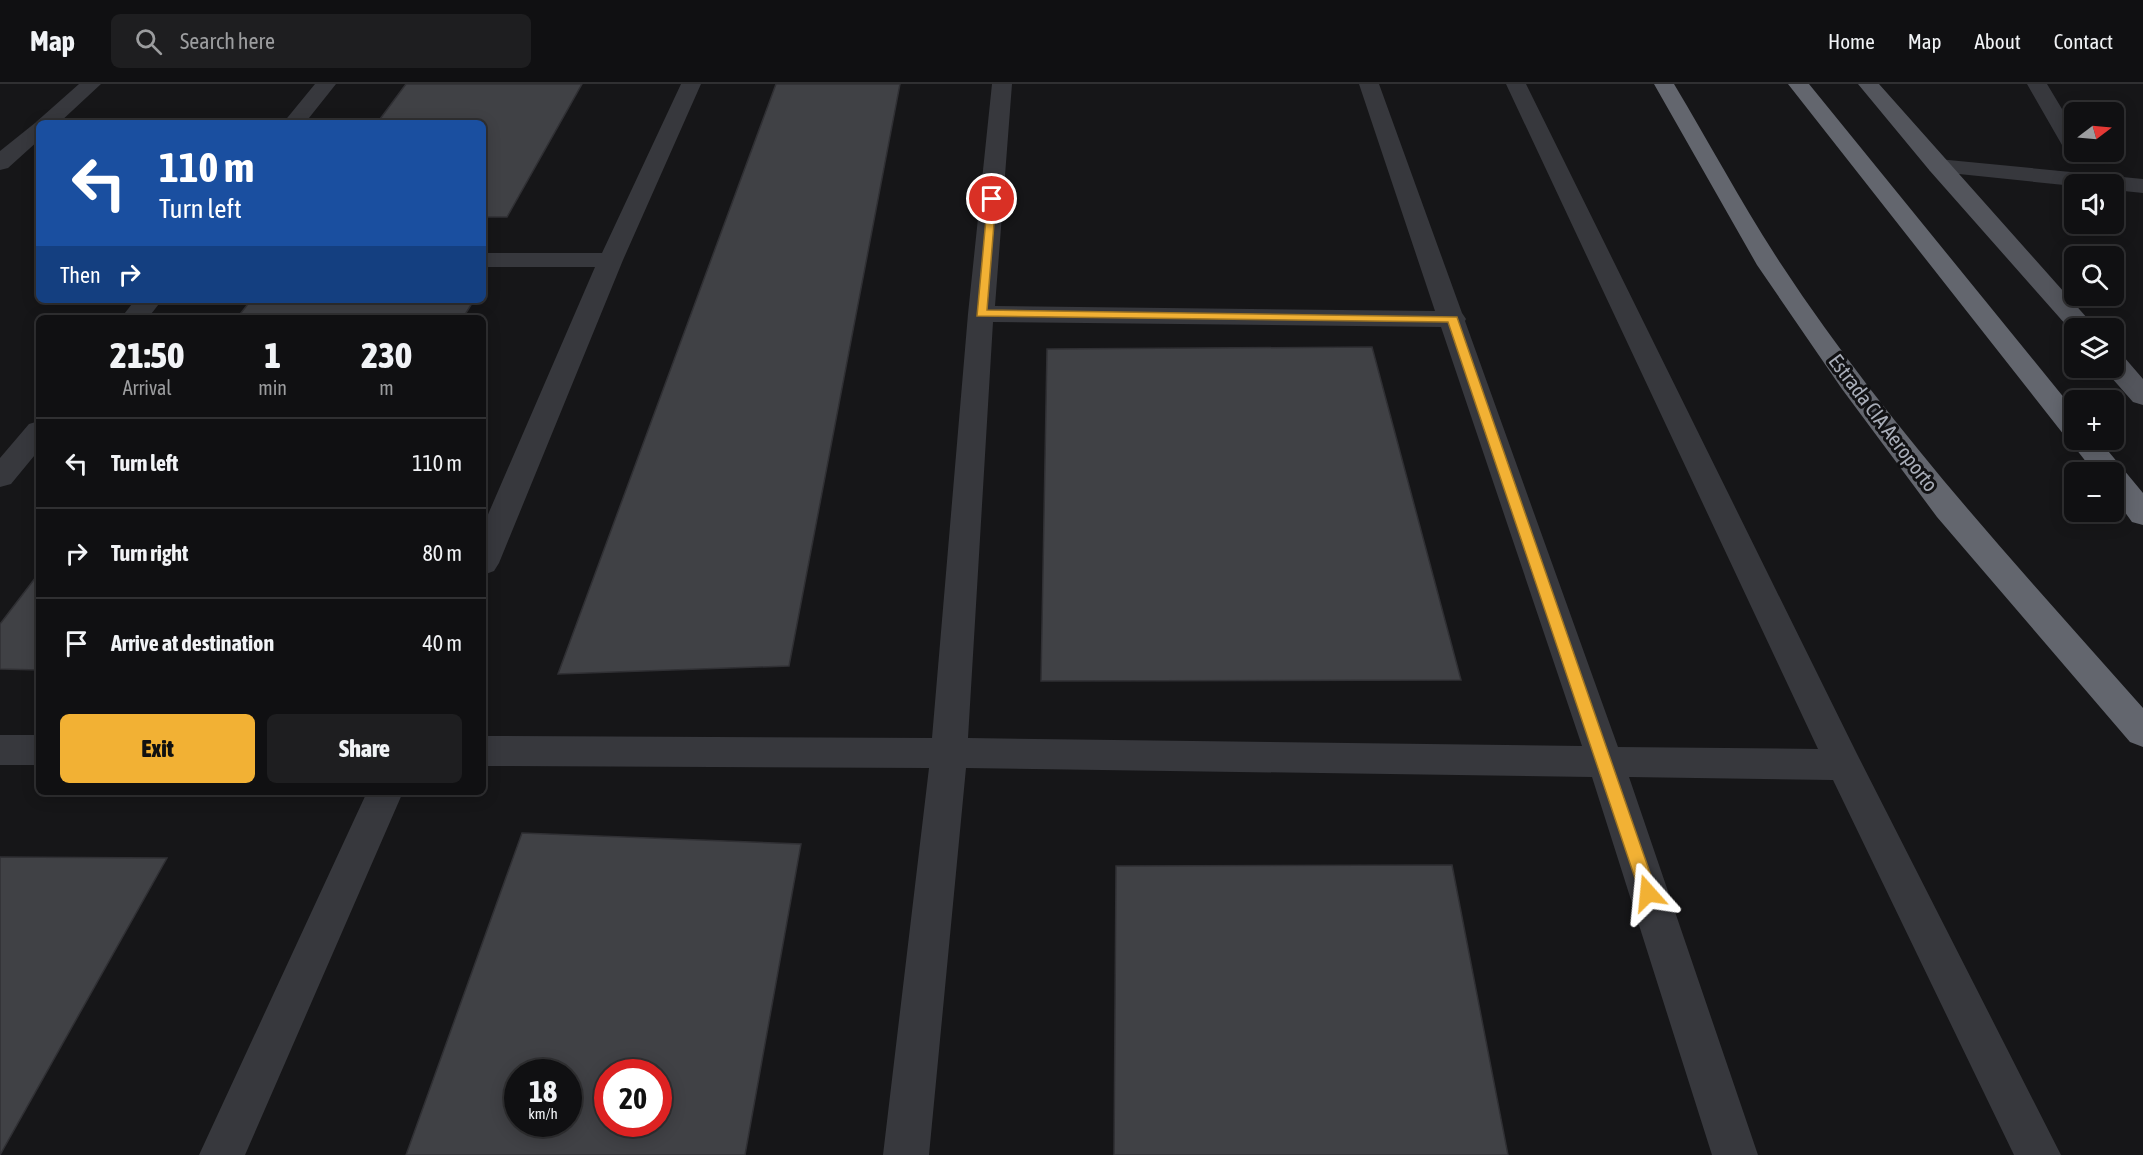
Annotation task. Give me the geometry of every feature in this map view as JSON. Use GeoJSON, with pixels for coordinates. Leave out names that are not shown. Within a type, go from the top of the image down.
{"type":"FeatureCollection","features":[{"type":"Feature","properties":{"kind":"highway","name":"Estrada CIA Aeroporto"},"geometry":{"type":"LineString","coordinates":[[1664,84],[1769,265],[1852,383],[1948,508],[2143,732]]}},
{"type":"Feature","properties":{"kind":"highway"},"geometry":{"type":"LineString","coordinates":[[1798,84],[2064,416]]}},
{"type":"Feature","properties":{"kind":"highway"},"geometry":{"type":"LineString","coordinates":[[2092,450],[2102,462]]}},
{"type":"Feature","properties":{"kind":"highway"},"geometry":{"type":"LineString","coordinates":[[2124,490],[2143,514]]}},
{"type":"Feature","properties":{"kind":"main road"},"geometry":{"type":"LineString","coordinates":[[1868,84],[2074,318]]}},
{"type":"Feature","properties":{"kind":"main road"},"geometry":{"type":"LineString","coordinates":[[2124,374],[2143,396]]}},
{"type":"Feature","properties":{"kind":"street"},"geometry":{"type":"LineString","coordinates":[[49,120],[91,84]]}},
{"type":"Feature","properties":{"kind":"street"},"geometry":{"type":"LineString","coordinates":[[296,120],[326,84]]}},
{"type":"Feature","properties":{"kind":"street"},"geometry":{"type":"LineString","coordinates":[[486,556],[611,260],[691,84]]}},
{"type":"Feature","properties":{"kind":"street"},"geometry":{"type":"LineString","coordinates":[[906,1155],[949,753],[981,314],[1002,84]]}},
{"type":"Feature","properties":{"kind":"street"},"geometry":{"type":"LineString","coordinates":[[1369,84],[1453,319],[1605,762],[1735,1155]]}},
{"type":"Feature","properties":{"kind":"street"},"geometry":{"type":"LineString","coordinates":[[1516,84],[1844,765],[2038,1155]]}},
{"type":"Feature","properties":{"kind":"street"},"geometry":{"type":"LineString","coordinates":[[2037,84],[2064,130]]}},
{"type":"Feature","properties":{"kind":"street"},"geometry":{"type":"LineString","coordinates":[[0,163],[36,132]]}},
{"type":"Feature","properties":{"kind":"street"},"geometry":{"type":"LineString","coordinates":[[1938,166],[2064,179]]}},
{"type":"Feature","properties":{"kind":"street"},"geometry":{"type":"LineString","coordinates":[[2124,184],[2143,186]]}},
{"type":"Feature","properties":{"kind":"street"},"geometry":{"type":"LineString","coordinates":[[486,260],[611,260]]}},
{"type":"Feature","properties":{"kind":"street"},"geometry":{"type":"LineString","coordinates":[[136,315],[146,303]]}},
{"type":"Feature","properties":{"kind":"street"},"geometry":{"type":"LineString","coordinates":[[981,314],[1453,319]]}},
{"type":"Feature","properties":{"kind":"street"},"geometry":{"type":"LineString","coordinates":[[0,477],[36,435]]}},
{"type":"Feature","properties":{"kind":"street"},"geometry":{"type":"LineString","coordinates":[[0,750],[36,750]]}},
{"type":"Feature","properties":{"kind":"street"},"geometry":{"type":"LineString","coordinates":[[486,751],[949,753],[1844,765]]}},
{"type":"Feature","properties":{"kind":"street"},"geometry":{"type":"LineString","coordinates":[[222,1155],[384,795]]}},
{"type":"Feature","properties":{"kind":"building"},"geometry":{"type":"Polygon","coordinates":[[[406,84],[582,84],[507,217],[486,217],[486,120],[379,120],[406,84]]]}},
{"type":"Feature","properties":{"kind":"building"},"geometry":{"type":"Polygon","coordinates":[[[776,84],[900,84],[789,666],[558,674],[776,84]]]}},
{"type":"Feature","properties":{"kind":"building"},"geometry":{"type":"Polygon","coordinates":[[[249,303],[472,303],[465,315],[239,315],[249,303]]]}},
{"type":"Feature","properties":{"kind":"building"},"geometry":{"type":"Polygon","coordinates":[[[1372,347],[1461,680],[1041,681],[1047,349],[1372,347]]]}},
{"type":"Feature","properties":{"kind":"building"},"geometry":{"type":"Polygon","coordinates":[[[36,577],[36,670],[0,669],[0,624],[36,577]]]}},
{"type":"Feature","properties":{"kind":"building"},"geometry":{"type":"Polygon","coordinates":[[[522,833],[801,844],[745,1155],[406,1155],[522,833]]]}},
{"type":"Feature","properties":{"kind":"building"},"geometry":{"type":"Polygon","coordinates":[[[0,857],[167,858],[0,1155],[0,857]]]}},
{"type":"Feature","properties":{"kind":"building"},"geometry":{"type":"Polygon","coordinates":[[[1452,865],[1508,1155],[1114,1155],[1116,866],[1452,865]]]}},
{"type":"Feature","properties":{"kind":"route"},"geometry":{"type":"LineString","coordinates":[[992,199],[981,314],[1453,319],[1648,893]]}}]}
